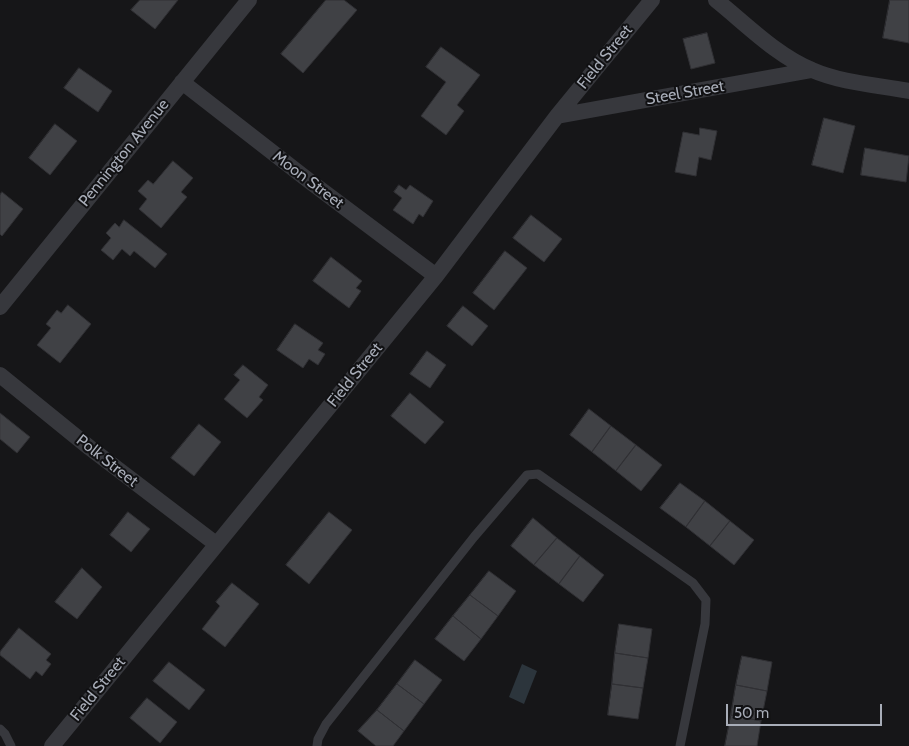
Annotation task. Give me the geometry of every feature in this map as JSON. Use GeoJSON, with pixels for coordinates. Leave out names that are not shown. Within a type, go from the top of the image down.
{"type":"FeatureCollection","features":[{"type":"Feature","properties":{"kind":"street","name":"Pennington Avenue"},"geometry":{"type":"LineString","coordinates":[[0,307],[249,0]]}},
{"type":"Feature","properties":{"kind":"street","name":"Field Street"},"geometry":{"type":"LineString","coordinates":[[52,746],[436,276],[557,116],[652,0]]}},
{"type":"Feature","properties":{"kind":"street"},"geometry":{"type":"LineString","coordinates":[[716,0],[783,54],[812,70],[836,78],[909,91]]}},
{"type":"Feature","properties":{"kind":"street","name":"Steel Street"},"geometry":{"type":"LineString","coordinates":[[557,116],[812,70]]}},
{"type":"Feature","properties":{"kind":"street","name":"Moon Street"},"geometry":{"type":"LineString","coordinates":[[182,82],[436,276]]}},
{"type":"Feature","properties":{"kind":"street","name":"Polk Street"},"geometry":{"type":"LineString","coordinates":[[0,375],[90,448],[216,544]]}},
{"type":"Feature","properties":{"kind":"lane"},"geometry":{"type":"LineString","coordinates":[[317,746],[318,739],[326,724],[474,537],[527,475],[538,474],[693,583],[706,600],[706,624],[680,746]]}},
{"type":"Feature","properties":{"kind":"lane"},"geometry":{"type":"LineString","coordinates":[[0,729],[11,746]]}},
{"type":"Feature","properties":{"kind":"shaded area"},"geometry":{"type":"Polygon","coordinates":[[[522,664],[537,671],[524,704],[509,697],[522,664]]]}},
{"type":"Feature","properties":{"kind":"building"},"geometry":{"type":"Polygon","coordinates":[[[140,0],[178,0],[155,29],[131,10],[140,0]]]}},
{"type":"Feature","properties":{"kind":"building"},"geometry":{"type":"Polygon","coordinates":[[[326,0],[344,0],[357,10],[303,73],[281,54],[326,0]]]}},
{"type":"Feature","properties":{"kind":"building"},"geometry":{"type":"Polygon","coordinates":[[[890,0],[909,0],[909,43],[883,38],[890,0]]]}},
{"type":"Feature","properties":{"kind":"building"},"geometry":{"type":"Polygon","coordinates":[[[707,33],[715,63],[691,69],[683,39],[707,33]]]}},
{"type":"Feature","properties":{"kind":"building"},"geometry":{"type":"Polygon","coordinates":[[[441,47],[480,75],[457,105],[464,111],[446,135],[421,116],[446,82],[426,67],[441,47]]]}},
{"type":"Feature","properties":{"kind":"building"},"geometry":{"type":"Polygon","coordinates":[[[79,68],[112,91],[98,112],[64,88],[79,68]]]}},
{"type":"Feature","properties":{"kind":"building"},"geometry":{"type":"Polygon","coordinates":[[[824,118],[855,126],[843,173],[812,165],[824,118]]]}},
{"type":"Feature","properties":{"kind":"building"},"geometry":{"type":"Polygon","coordinates":[[[55,124],[77,141],[50,175],[29,158],[55,124]]]}},
{"type":"Feature","properties":{"kind":"building"},"geometry":{"type":"Polygon","coordinates":[[[700,128],[717,131],[711,160],[699,157],[696,176],[675,172],[683,132],[699,135],[700,128]]]}},
{"type":"Feature","properties":{"kind":"building"},"geometry":{"type":"Polygon","coordinates":[[[865,148],[909,156],[906,182],[861,175],[865,148]]]}},
{"type":"Feature","properties":{"kind":"building"},"geometry":{"type":"Polygon","coordinates":[[[173,161],[193,178],[181,192],[187,197],[161,228],[139,209],[147,199],[138,191],[148,180],[153,184],[173,161]]]}},
{"type":"Feature","properties":{"kind":"building"},"geometry":{"type":"Polygon","coordinates":[[[399,185],[406,190],[410,185],[433,201],[423,217],[419,214],[413,224],[393,210],[402,198],[394,192],[399,185]]]}},
{"type":"Feature","properties":{"kind":"building"},"geometry":{"type":"Polygon","coordinates":[[[2,192],[23,209],[2,236],[0,234],[0,195],[2,192]]]}},
{"type":"Feature","properties":{"kind":"building"},"geometry":{"type":"Polygon","coordinates":[[[531,215],[562,239],[544,262],[513,238],[531,215]]]}},
{"type":"Feature","properties":{"kind":"building"},"geometry":{"type":"Polygon","coordinates":[[[124,220],[167,254],[155,268],[134,251],[130,256],[122,249],[113,260],[101,250],[111,238],[106,233],[115,223],[119,227],[124,220]]]}},
{"type":"Feature","properties":{"kind":"building"},"geometry":{"type":"Polygon","coordinates":[[[505,251],[527,268],[494,310],[473,293],[505,251]]]}},
{"type":"Feature","properties":{"kind":"building"},"geometry":{"type":"Polygon","coordinates":[[[331,257],[362,281],[356,288],[361,291],[349,308],[313,281],[331,257]]]}},
{"type":"Feature","properties":{"kind":"building"},"geometry":{"type":"Polygon","coordinates":[[[68,305],[91,324],[60,363],[37,345],[51,328],[46,324],[57,310],[61,313],[68,305]]]}},
{"type":"Feature","properties":{"kind":"building"},"geometry":{"type":"Polygon","coordinates":[[[463,306],[488,326],[472,346],[447,326],[463,306]]]}},
{"type":"Feature","properties":{"kind":"building"},"geometry":{"type":"Polygon","coordinates":[[[295,324],[323,343],[318,350],[325,354],[318,365],[309,359],[303,368],[277,350],[295,324]]]}},
{"type":"Feature","properties":{"kind":"building"},"geometry":{"type":"Polygon","coordinates":[[[427,351],[446,365],[430,388],[410,374],[427,351]]]}},
{"type":"Feature","properties":{"kind":"building"},"geometry":{"type":"Polygon","coordinates":[[[243,365],[268,385],[259,397],[263,400],[247,418],[224,399],[240,380],[234,375],[243,365]]]}},
{"type":"Feature","properties":{"kind":"building"},"geometry":{"type":"Polygon","coordinates":[[[410,393],[444,422],[425,444],[391,416],[410,393]]]}},
{"type":"Feature","properties":{"kind":"building"},"geometry":{"type":"Polygon","coordinates":[[[589,409],[611,426],[592,452],[570,435],[589,409]]]}},
{"type":"Feature","properties":{"kind":"building"},"geometry":{"type":"Polygon","coordinates":[[[0,413],[30,437],[17,453],[0,439],[0,413]]]}},
{"type":"Feature","properties":{"kind":"building"},"geometry":{"type":"Polygon","coordinates":[[[199,424],[221,442],[194,476],[171,458],[199,424]]]}},
{"type":"Feature","properties":{"kind":"building"},"geometry":{"type":"Polygon","coordinates":[[[611,426],[636,445],[616,471],[592,452],[611,426]]]}},
{"type":"Feature","properties":{"kind":"building"},"geometry":{"type":"Polygon","coordinates":[[[636,445],[662,465],[641,491],[616,471],[636,445]]]}},
{"type":"Feature","properties":{"kind":"building"},"geometry":{"type":"Polygon","coordinates":[[[680,483],[705,501],[686,527],[660,508],[680,483]]]}},
{"type":"Feature","properties":{"kind":"building"},"geometry":{"type":"Polygon","coordinates":[[[705,501],[730,521],[710,546],[686,527],[705,501]]]}},
{"type":"Feature","properties":{"kind":"building"},"geometry":{"type":"Polygon","coordinates":[[[128,512],[150,529],[131,552],[110,535],[128,512]]]}},
{"type":"Feature","properties":{"kind":"building"},"geometry":{"type":"Polygon","coordinates":[[[329,512],[352,530],[309,584],[286,565],[329,512]]]}},
{"type":"Feature","properties":{"kind":"building"},"geometry":{"type":"Polygon","coordinates":[[[533,518],[557,538],[534,565],[511,546],[533,518]]]}},
{"type":"Feature","properties":{"kind":"building"},"geometry":{"type":"Polygon","coordinates":[[[730,521],[754,540],[734,565],[710,546],[730,521]]]}},
{"type":"Feature","properties":{"kind":"building"},"geometry":{"type":"Polygon","coordinates":[[[557,538],[580,556],[559,584],[534,565],[557,538]]]}},
{"type":"Feature","properties":{"kind":"building"},"geometry":{"type":"Polygon","coordinates":[[[580,556],[604,575],[583,602],[559,584],[580,556]]]}},
{"type":"Feature","properties":{"kind":"building"},"geometry":{"type":"Polygon","coordinates":[[[82,568],[102,587],[77,619],[55,602],[82,568]]]}},
{"type":"Feature","properties":{"kind":"building"},"geometry":{"type":"Polygon","coordinates":[[[489,571],[516,591],[498,616],[470,595],[489,571]]]}},
{"type":"Feature","properties":{"kind":"building"},"geometry":{"type":"Polygon","coordinates":[[[232,583],[259,604],[225,647],[202,629],[220,606],[216,602],[232,583]]]}},
{"type":"Feature","properties":{"kind":"building"},"geometry":{"type":"Polygon","coordinates":[[[470,595],[498,616],[481,639],[453,616],[470,595]]]}},
{"type":"Feature","properties":{"kind":"building"},"geometry":{"type":"Polygon","coordinates":[[[453,616],[481,639],[464,661],[435,639],[453,616]]]}},
{"type":"Feature","properties":{"kind":"building"},"geometry":{"type":"Polygon","coordinates":[[[619,624],[652,629],[648,658],[615,653],[619,624]]]}},
{"type":"Feature","properties":{"kind":"building"},"geometry":{"type":"Polygon","coordinates":[[[19,628],[51,654],[46,660],[51,664],[42,676],[36,671],[30,679],[0,655],[0,652],[19,628]]]}},
{"type":"Feature","properties":{"kind":"building"},"geometry":{"type":"Polygon","coordinates":[[[615,653],[648,658],[643,688],[612,684],[615,653]]]}},
{"type":"Feature","properties":{"kind":"building"},"geometry":{"type":"Polygon","coordinates":[[[742,656],[772,662],[767,691],[736,685],[742,656]]]}},
{"type":"Feature","properties":{"kind":"building"},"geometry":{"type":"Polygon","coordinates":[[[415,660],[442,680],[424,704],[397,684],[415,660]]]}},
{"type":"Feature","properties":{"kind":"building"},"geometry":{"type":"Polygon","coordinates":[[[169,662],[205,690],[189,710],[153,681],[169,662]]]}},
{"type":"Feature","properties":{"kind":"building"},"geometry":{"type":"Polygon","coordinates":[[[397,684],[424,704],[404,731],[377,710],[397,684]]]}},
{"type":"Feature","properties":{"kind":"building"},"geometry":{"type":"Polygon","coordinates":[[[612,684],[643,688],[638,719],[608,715],[612,684]]]}},
{"type":"Feature","properties":{"kind":"building"},"geometry":{"type":"Polygon","coordinates":[[[736,685],[767,691],[761,721],[731,715],[736,685]]]}},
{"type":"Feature","properties":{"kind":"building"},"geometry":{"type":"Polygon","coordinates":[[[147,698],[177,722],[160,743],[130,718],[147,698]]]}},
{"type":"Feature","properties":{"kind":"building"},"geometry":{"type":"Polygon","coordinates":[[[377,710],[404,731],[393,746],[376,746],[358,731],[377,710]]]}},
{"type":"Feature","properties":{"kind":"building"},"geometry":{"type":"Polygon","coordinates":[[[731,715],[761,721],[757,746],[725,746],[731,715]]]}}]}
